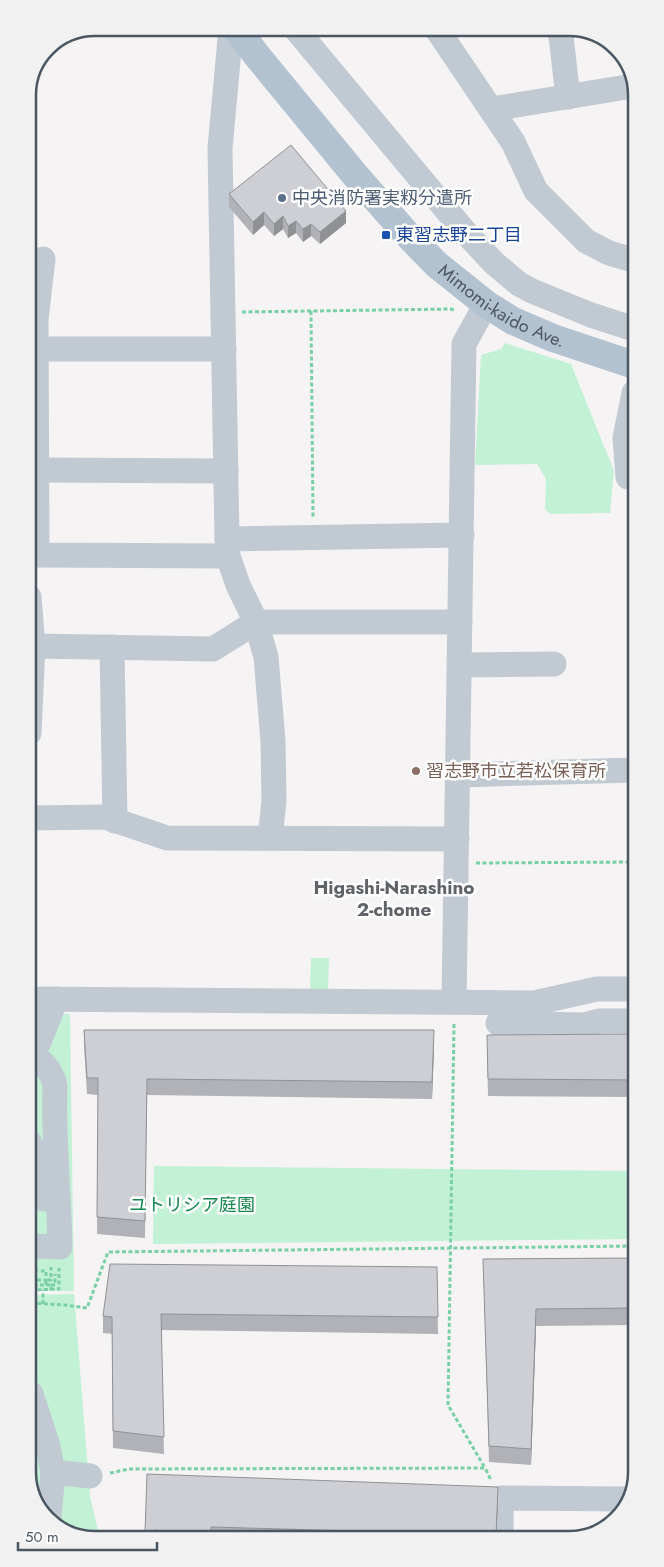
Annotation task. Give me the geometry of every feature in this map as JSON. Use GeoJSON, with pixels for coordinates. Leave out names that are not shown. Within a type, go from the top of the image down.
{"type":"FeatureCollection","features":[{"type":"Feature","properties":{"kind":"main road","name":"Mimomi-kaido Ave."},"geometry":{"type":"LineString","coordinates":[[242,36],[258,58],[405,232],[481,312],[512,321],[553,338],[628,363]]}},
{"type":"Feature","properties":{"kind":"street"},"geometry":{"type":"LineString","coordinates":[[230,36],[220,148],[227,548],[238,585],[256,622],[266,657],[273,741],[274,801],[270,838]]}},
{"type":"Feature","properties":{"kind":"street"},"geometry":{"type":"LineString","coordinates":[[302,36],[465,232],[509,278],[532,291],[628,327]]}},
{"type":"Feature","properties":{"kind":"street"},"geometry":{"type":"LineString","coordinates":[[442,36],[513,142],[536,191],[586,241],[609,253],[628,258]]}},
{"type":"Feature","properties":{"kind":"street"},"geometry":{"type":"LineString","coordinates":[[561,36],[568,97]]}},
{"type":"Feature","properties":{"kind":"street"},"geometry":{"type":"LineString","coordinates":[[492,109],[627,87]]}},
{"type":"Feature","properties":{"kind":"street"},"geometry":{"type":"LineString","coordinates":[[43,259],[36,318],[37,555],[227,548],[314,537],[462,535]]}},
{"type":"Feature","properties":{"kind":"street"},"geometry":{"type":"LineString","coordinates":[[454,1002],[464,344],[481,312]]}},
{"type":"Feature","properties":{"kind":"street"},"geometry":{"type":"LineString","coordinates":[[36,349],[224,349]]}},
{"type":"Feature","properties":{"kind":"street"},"geometry":{"type":"LineString","coordinates":[[628,423],[625,438],[628,477]]}},
{"type":"Feature","properties":{"kind":"street"},"geometry":{"type":"LineString","coordinates":[[37,470],[226,472]]}},
{"type":"Feature","properties":{"kind":"street"},"geometry":{"type":"LineString","coordinates":[[36,646],[213,649],[256,622],[460,622]]}},
{"type":"Feature","properties":{"kind":"street"},"geometry":{"type":"LineString","coordinates":[[112,647],[115,821]]}},
{"type":"Feature","properties":{"kind":"street"},"geometry":{"type":"LineString","coordinates":[[460,664],[554,664]]}},
{"type":"Feature","properties":{"kind":"street"},"geometry":{"type":"LineString","coordinates":[[458,775],[628,770]]}},
{"type":"Feature","properties":{"kind":"street"},"geometry":{"type":"LineString","coordinates":[[36,818],[105,817],[167,838],[270,838],[457,851]]}},
{"type":"Feature","properties":{"kind":"street"},"geometry":{"type":"LineString","coordinates":[[36,999],[534,1003],[597,989],[628,990]]}},
{"type":"Feature","properties":{"kind":"street"},"geometry":{"type":"LineString","coordinates":[[36,1046],[56,999]]}},
{"type":"Feature","properties":{"kind":"street"},"geometry":{"type":"LineString","coordinates":[[498,1023],[584,1025],[600,1020],[628,1021]]}},
{"type":"Feature","properties":{"kind":"street"},"geometry":{"type":"LineString","coordinates":[[36,1058],[44,1065],[54,1080],[55,1086],[55,1167],[60,1247],[44,1255],[42,1178],[36,1160]]}},
{"type":"Feature","properties":{"kind":"street"},"geometry":{"type":"LineString","coordinates":[[36,1409],[48,1446],[73,1474],[52,1512]]}},
{"type":"Feature","properties":{"kind":"street"},"geometry":{"type":"LineString","coordinates":[[501,1531],[501,1498],[621,1499]]}},
{"type":"Feature","properties":{"kind":"path"},"geometry":{"type":"LineString","coordinates":[[223,312],[451,309],[481,312]]}},
{"type":"Feature","properties":{"kind":"path"},"geometry":{"type":"LineString","coordinates":[[311,311],[314,537]]}},
{"type":"Feature","properties":{"kind":"path"},"geometry":{"type":"LineString","coordinates":[[457,851],[628,862]]}},
{"type":"Feature","properties":{"kind":"path"},"geometry":{"type":"LineString","coordinates":[[454,1002],[448,1405],[501,1498]]}},
{"type":"Feature","properties":{"kind":"path"},"geometry":{"type":"LineString","coordinates":[[36,1303],[65,1304],[87,1308],[108,1252],[628,1246]]}},
{"type":"Feature","properties":{"kind":"path"},"geometry":{"type":"LineString","coordinates":[[36,1290],[59,1289],[44,1255]]}},
{"type":"Feature","properties":{"kind":"path"},"geometry":{"type":"LineString","coordinates":[[42,1271],[46,1271],[46,1280],[51,1290]]}},
{"type":"Feature","properties":{"kind":"path"},"geometry":{"type":"LineString","coordinates":[[36,1285],[55,1285],[55,1274]]}},
{"type":"Feature","properties":{"kind":"path"},"geometry":{"type":"LineString","coordinates":[[37,1280],[46,1280]]}},
{"type":"Feature","properties":{"kind":"path"},"geometry":{"type":"LineString","coordinates":[[43,1290],[43,1304]]}},
{"type":"Feature","properties":{"kind":"path"},"geometry":{"type":"LineString","coordinates":[[73,1474],[129,1469],[485,1468]]}},
{"type":"Feature","properties":{"kind":"green space"},"geometry":{"type":"Polygon","coordinates":[[[505,343],[571,364],[614,471],[610,513],[550,514],[545,509],[546,479],[537,464],[475,465],[481,355],[501,349],[505,343]]]}},
{"type":"Feature","properties":{"kind":"green space"},"geometry":{"type":"Polygon","coordinates":[[[311,958],[329,958],[328,990],[310,990],[311,958]]]}},
{"type":"Feature","properties":{"kind":"green space"},"geometry":{"type":"Polygon","coordinates":[[[36,1012],[70,1014],[74,1291],[36,1291],[36,1012]]]}},
{"type":"Feature","properties":{"kind":"green space","name":"ユトリシア庭園"},"geometry":{"type":"Polygon","coordinates":[[[154,1166],[628,1171],[628,1239],[153,1244],[154,1166]]]}},
{"type":"Feature","properties":{"kind":"green space"},"geometry":{"type":"Polygon","coordinates":[[[74,1294],[90,1496],[98,1531],[76,1528],[59,1519],[48,1508],[39,1491],[36,1472],[36,1295],[74,1294]]]}},
{"type":"Feature","properties":{"kind":"building"},"geometry":{"type":"Polygon","coordinates":[[[291,145],[346,211],[320,232],[311,224],[303,229],[296,221],[288,226],[283,216],[274,224],[264,212],[253,222],[229,194],[291,145]]]}},
{"type":"Feature","properties":{"kind":"building"},"geometry":{"type":"Polygon","coordinates":[[[84,1030],[434,1030],[432,1082],[147,1079],[145,1221],[97,1217],[98,1078],[87,1078],[84,1030]]]}},
{"type":"Feature","properties":{"kind":"building"},"geometry":{"type":"Polygon","coordinates":[[[628,1034],[628,1080],[488,1079],[487,1035],[628,1034]]]}},
{"type":"Feature","properties":{"kind":"building"},"geometry":{"type":"Polygon","coordinates":[[[628,1258],[628,1308],[536,1309],[531,1449],[489,1446],[483,1259],[628,1258]]]}},
{"type":"Feature","properties":{"kind":"building"},"geometry":{"type":"Polygon","coordinates":[[[110,1264],[437,1267],[438,1317],[161,1314],[164,1437],[113,1431],[112,1317],[103,1316],[110,1264]]]}},
{"type":"Feature","properties":{"kind":"building"},"geometry":{"type":"Polygon","coordinates":[[[147,1474],[498,1487],[496,1531],[354,1531],[211,1527],[211,1531],[145,1531],[147,1474]]]}},
{"type":"Feature","properties":{"kind":"place","name":"中央消防署実籾分遣所"},"geometry":{"type":"Point","coordinates":[282,198]}},
{"type":"Feature","properties":{"kind":"place","name":"東習志野二丁目"},"geometry":{"type":"Point","coordinates":[386,235]}},
{"type":"Feature","properties":{"kind":"place","name":"習志野市立若松保育所"},"geometry":{"type":"Point","coordinates":[416,771]}},
{"type":"Feature","properties":{"kind":"district","name":"Higashi-Narashino 2-chome"},"geometry":{"type":"Point","coordinates":[394,898]}}]}
